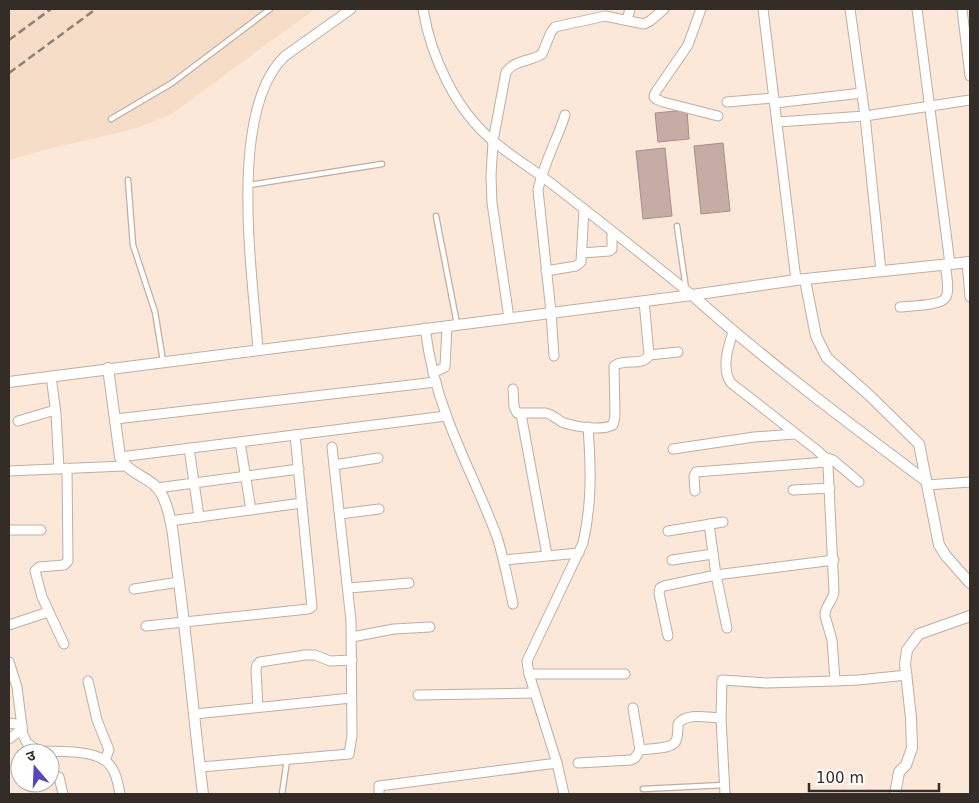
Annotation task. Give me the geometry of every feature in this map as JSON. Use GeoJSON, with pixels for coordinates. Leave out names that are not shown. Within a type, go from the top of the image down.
{"type":"FeatureCollection","features":[{"type":"Feature","properties":{"kind":"street"},"geometry":{"type":"LineString","coordinates":[[258,350],[248,216],[252,136],[256,115],[270,74],[277,64],[285,56],[351,9]]}},
{"type":"Feature","properties":{"kind":"street"},"geometry":{"type":"LineString","coordinates":[[423,9],[430,38],[452,89],[477,125],[493,141],[542,175],[689,293],[733,332],[927,483],[970,482]]}},
{"type":"Feature","properties":{"kind":"street"},"geometry":{"type":"LineString","coordinates":[[627,20],[630,9]]}},
{"type":"Feature","properties":{"kind":"street"},"geometry":{"type":"LineString","coordinates":[[509,318],[492,203],[493,141],[506,72],[510,66],[517,62],[542,54],[555,27],[597,16],[644,24],[664,9]]}},
{"type":"Feature","properties":{"kind":"street"},"geometry":{"type":"LineString","coordinates":[[701,9],[688,45],[654,96],[663,102],[718,116]]}},
{"type":"Feature","properties":{"kind":"street"},"geometry":{"type":"LineString","coordinates":[[763,9],[777,122],[801,280],[816,336],[820,346],[833,364],[915,439],[921,451],[939,545],[946,556],[970,583]]}},
{"type":"Feature","properties":{"kind":"street"},"geometry":{"type":"LineString","coordinates":[[850,9],[865,116],[882,271]]}},
{"type":"Feature","properties":{"kind":"street"},"geometry":{"type":"LineString","coordinates":[[900,307],[936,303],[946,297],[947,291],[948,264],[917,9]]}},
{"type":"Feature","properties":{"kind":"street"},"geometry":{"type":"LineString","coordinates":[[962,9],[970,76]]}},
{"type":"Feature","properties":{"kind":"street"},"geometry":{"type":"LineString","coordinates":[[727,102],[862,93]]}},
{"type":"Feature","properties":{"kind":"street"},"geometry":{"type":"LineString","coordinates":[[777,122],[865,116],[970,100]]}},
{"type":"Feature","properties":{"kind":"street"},"geometry":{"type":"LineString","coordinates":[[554,356],[538,197],[539,181],[565,115]]}},
{"type":"Feature","properties":{"kind":"street"},"geometry":{"type":"LineString","coordinates":[[546,271],[580,265],[582,262],[584,209]]}},
{"type":"Feature","properties":{"kind":"street"},"geometry":{"type":"LineString","coordinates":[[582,253],[609,251],[612,249],[612,232]]}},
{"type":"Feature","properties":{"kind":"street"},"geometry":{"type":"LineString","coordinates":[[9,382],[644,301],[689,293],[969,262],[970,297]]}},
{"type":"Feature","properties":{"kind":"street"},"geometry":{"type":"LineString","coordinates":[[514,389],[515,411],[521,414],[546,413],[564,422],[588,427],[609,427],[615,422],[614,366],[623,362],[648,358],[644,301]]}},
{"type":"Feature","properties":{"kind":"street"},"geometry":{"type":"LineString","coordinates":[[433,373],[446,367],[452,325]]}},
{"type":"Feature","properties":{"kind":"street"},"geometry":{"type":"LineString","coordinates":[[425,328],[433,373],[446,416],[478,488],[504,560],[513,604]]}},
{"type":"Feature","properties":{"kind":"street"},"geometry":{"type":"LineString","coordinates":[[733,332],[727,356],[727,378],[731,384],[825,459],[830,488],[834,560],[834,596],[825,612],[833,648],[835,681]]}},
{"type":"Feature","properties":{"kind":"street"},"geometry":{"type":"LineString","coordinates":[[649,354],[678,352]]}},
{"type":"Feature","properties":{"kind":"street"},"geometry":{"type":"LineString","coordinates":[[108,368],[122,461],[158,488],[166,504],[170,521],[184,621],[203,794]]}},
{"type":"Feature","properties":{"kind":"street"},"geometry":{"type":"LineString","coordinates":[[51,376],[63,468],[68,561],[64,565],[39,567],[35,571],[42,597],[64,644]]}},
{"type":"Feature","properties":{"kind":"street"},"geometry":{"type":"LineString","coordinates":[[116,419],[436,382]]}},
{"type":"Feature","properties":{"kind":"street"},"geometry":{"type":"LineString","coordinates":[[18,421],[55,410]]}},
{"type":"Feature","properties":{"kind":"street"},"geometry":{"type":"LineString","coordinates":[[521,414],[547,555]]}},
{"type":"Feature","properties":{"kind":"street"},"geometry":{"type":"LineString","coordinates":[[9,471],[63,468],[122,461],[188,448],[446,416]]}},
{"type":"Feature","properties":{"kind":"street"},"geometry":{"type":"LineString","coordinates":[[564,794],[557,763],[534,693],[527,661],[579,553],[588,525],[591,475],[588,427]]}},
{"type":"Feature","properties":{"kind":"street"},"geometry":{"type":"LineString","coordinates":[[673,449],[794,434]]}},
{"type":"Feature","properties":{"kind":"street"},"geometry":{"type":"LineString","coordinates":[[146,626],[308,609],[312,607],[295,435]]}},
{"type":"Feature","properties":{"kind":"street"},"geometry":{"type":"LineString","coordinates":[[240,442],[251,510]]}},
{"type":"Feature","properties":{"kind":"street"},"geometry":{"type":"LineString","coordinates":[[188,448],[199,517]]}},
{"type":"Feature","properties":{"kind":"street"},"geometry":{"type":"LineString","coordinates":[[201,767],[350,754],[352,736],[352,637],[349,588],[332,448]]}},
{"type":"Feature","properties":{"kind":"street"},"geometry":{"type":"LineString","coordinates":[[334,465],[378,458]]}},
{"type":"Feature","properties":{"kind":"street"},"geometry":{"type":"LineString","coordinates":[[695,492],[694,476],[696,472],[825,459],[833,460],[859,482]]}},
{"type":"Feature","properties":{"kind":"street"},"geometry":{"type":"LineString","coordinates":[[158,488],[299,469]]}},
{"type":"Feature","properties":{"kind":"street"},"geometry":{"type":"LineString","coordinates":[[793,490],[830,488]]}},
{"type":"Feature","properties":{"kind":"street"},"geometry":{"type":"LineString","coordinates":[[170,521],[302,503]]}},
{"type":"Feature","properties":{"kind":"street"},"geometry":{"type":"LineString","coordinates":[[340,514],[379,509]]}},
{"type":"Feature","properties":{"kind":"street"},"geometry":{"type":"LineString","coordinates":[[668,531],[723,522]]}},
{"type":"Feature","properties":{"kind":"street"},"geometry":{"type":"LineString","coordinates":[[709,524],[716,575],[727,628]]}},
{"type":"Feature","properties":{"kind":"street"},"geometry":{"type":"LineString","coordinates":[[9,530],[41,530]]}},
{"type":"Feature","properties":{"kind":"street"},"geometry":{"type":"LineString","coordinates":[[504,560],[579,553]]}},
{"type":"Feature","properties":{"kind":"street"},"geometry":{"type":"LineString","coordinates":[[672,560],[713,554]]}},
{"type":"Feature","properties":{"kind":"street"},"geometry":{"type":"LineString","coordinates":[[668,636],[660,601],[660,588],[678,582],[716,575],[834,560]]}},
{"type":"Feature","properties":{"kind":"street"},"geometry":{"type":"LineString","coordinates":[[134,589],[179,582]]}},
{"type":"Feature","properties":{"kind":"street"},"geometry":{"type":"LineString","coordinates":[[349,588],[409,583]]}},
{"type":"Feature","properties":{"kind":"street"},"geometry":{"type":"LineString","coordinates":[[9,625],[48,612]]}},
{"type":"Feature","properties":{"kind":"street"},"geometry":{"type":"LineString","coordinates":[[895,794],[899,772],[906,765],[912,748],[906,664],[907,650],[919,634],[970,616]]}},
{"type":"Feature","properties":{"kind":"street"},"geometry":{"type":"LineString","coordinates":[[352,637],[394,629],[430,626]]}},
{"type":"Feature","properties":{"kind":"street"},"geometry":{"type":"LineString","coordinates":[[258,707],[256,670],[260,662],[305,655],[315,655],[335,662],[352,660]]}},
{"type":"Feature","properties":{"kind":"street"},"geometry":{"type":"LineString","coordinates":[[9,662],[17,687],[22,727],[27,743],[42,751],[95,756],[105,760],[116,776],[120,794]]}},
{"type":"Feature","properties":{"kind":"street"},"geometry":{"type":"LineString","coordinates":[[529,674],[625,674]]}},
{"type":"Feature","properties":{"kind":"street"},"geometry":{"type":"LineString","coordinates":[[725,790],[721,718],[722,680],[766,683],[858,680],[907,675]]}},
{"type":"Feature","properties":{"kind":"street"},"geometry":{"type":"LineString","coordinates":[[88,681],[97,720],[109,750],[105,760]]}},
{"type":"Feature","properties":{"kind":"street"},"geometry":{"type":"LineString","coordinates":[[418,695],[534,693]]}},
{"type":"Feature","properties":{"kind":"street"},"geometry":{"type":"LineString","coordinates":[[195,714],[351,698]]}},
{"type":"Feature","properties":{"kind":"street"},"geometry":{"type":"LineString","coordinates":[[578,763],[631,760],[635,758],[640,750],[633,708]]}},
{"type":"Feature","properties":{"kind":"street"},"geometry":{"type":"LineString","coordinates":[[640,750],[673,744],[677,736],[678,724],[683,718],[721,718]]}},
{"type":"Feature","properties":{"kind":"street"},"geometry":{"type":"LineString","coordinates":[[9,723],[22,727]]}},
{"type":"Feature","properties":{"kind":"street"},"geometry":{"type":"LineString","coordinates":[[9,739],[22,727]]}},
{"type":"Feature","properties":{"kind":"street"},"geometry":{"type":"LineString","coordinates":[[379,794],[379,786],[557,763]]}},
{"type":"Feature","properties":{"kind":"street"},"geometry":{"type":"LineString","coordinates":[[60,781],[63,794]]}},
{"type":"Feature","properties":{"kind":"lane"},"geometry":{"type":"LineString","coordinates":[[111,119],[172,83],[270,9]]}},
{"type":"Feature","properties":{"kind":"lane"},"geometry":{"type":"LineString","coordinates":[[249,185],[382,164]]}},
{"type":"Feature","properties":{"kind":"lane"},"geometry":{"type":"LineString","coordinates":[[128,180],[133,245],[155,312],[162,361]]}},
{"type":"Feature","properties":{"kind":"lane"},"geometry":{"type":"LineString","coordinates":[[436,216],[452,325]]}},
{"type":"Feature","properties":{"kind":"lane"},"geometry":{"type":"LineString","coordinates":[[676,226],[689,293]]}},
{"type":"Feature","properties":{"kind":"lane"},"geometry":{"type":"LineString","coordinates":[[282,794],[287,760]]}},
{"type":"Feature","properties":{"kind":"lane"},"geometry":{"type":"LineString","coordinates":[[643,789],[725,790]]}},
{"type":"Feature","properties":{"kind":"shaded area"},"geometry":{"type":"Polygon","coordinates":[[[10,9],[315,9],[170,115],[134,129],[9,160],[10,9]]]}},
{"type":"Feature","properties":{"kind":"building"},"geometry":{"type":"Polygon","coordinates":[[[687,110],[689,139],[658,142],[655,113],[687,110]]]}},
{"type":"Feature","properties":{"kind":"building"},"geometry":{"type":"Polygon","coordinates":[[[723,143],[730,211],[701,214],[694,146],[723,143]]]}},
{"type":"Feature","properties":{"kind":"building"},"geometry":{"type":"Polygon","coordinates":[[[665,148],[672,216],[643,219],[636,151],[665,148]]]}},
{"type":"Feature","properties":{"kind":"railway"},"geometry":{"type":"LineString","coordinates":[[9,40],[51,9]]}},
{"type":"Feature","properties":{"kind":"railway"},"geometry":{"type":"LineString","coordinates":[[9,73],[96,9]]}}]}
